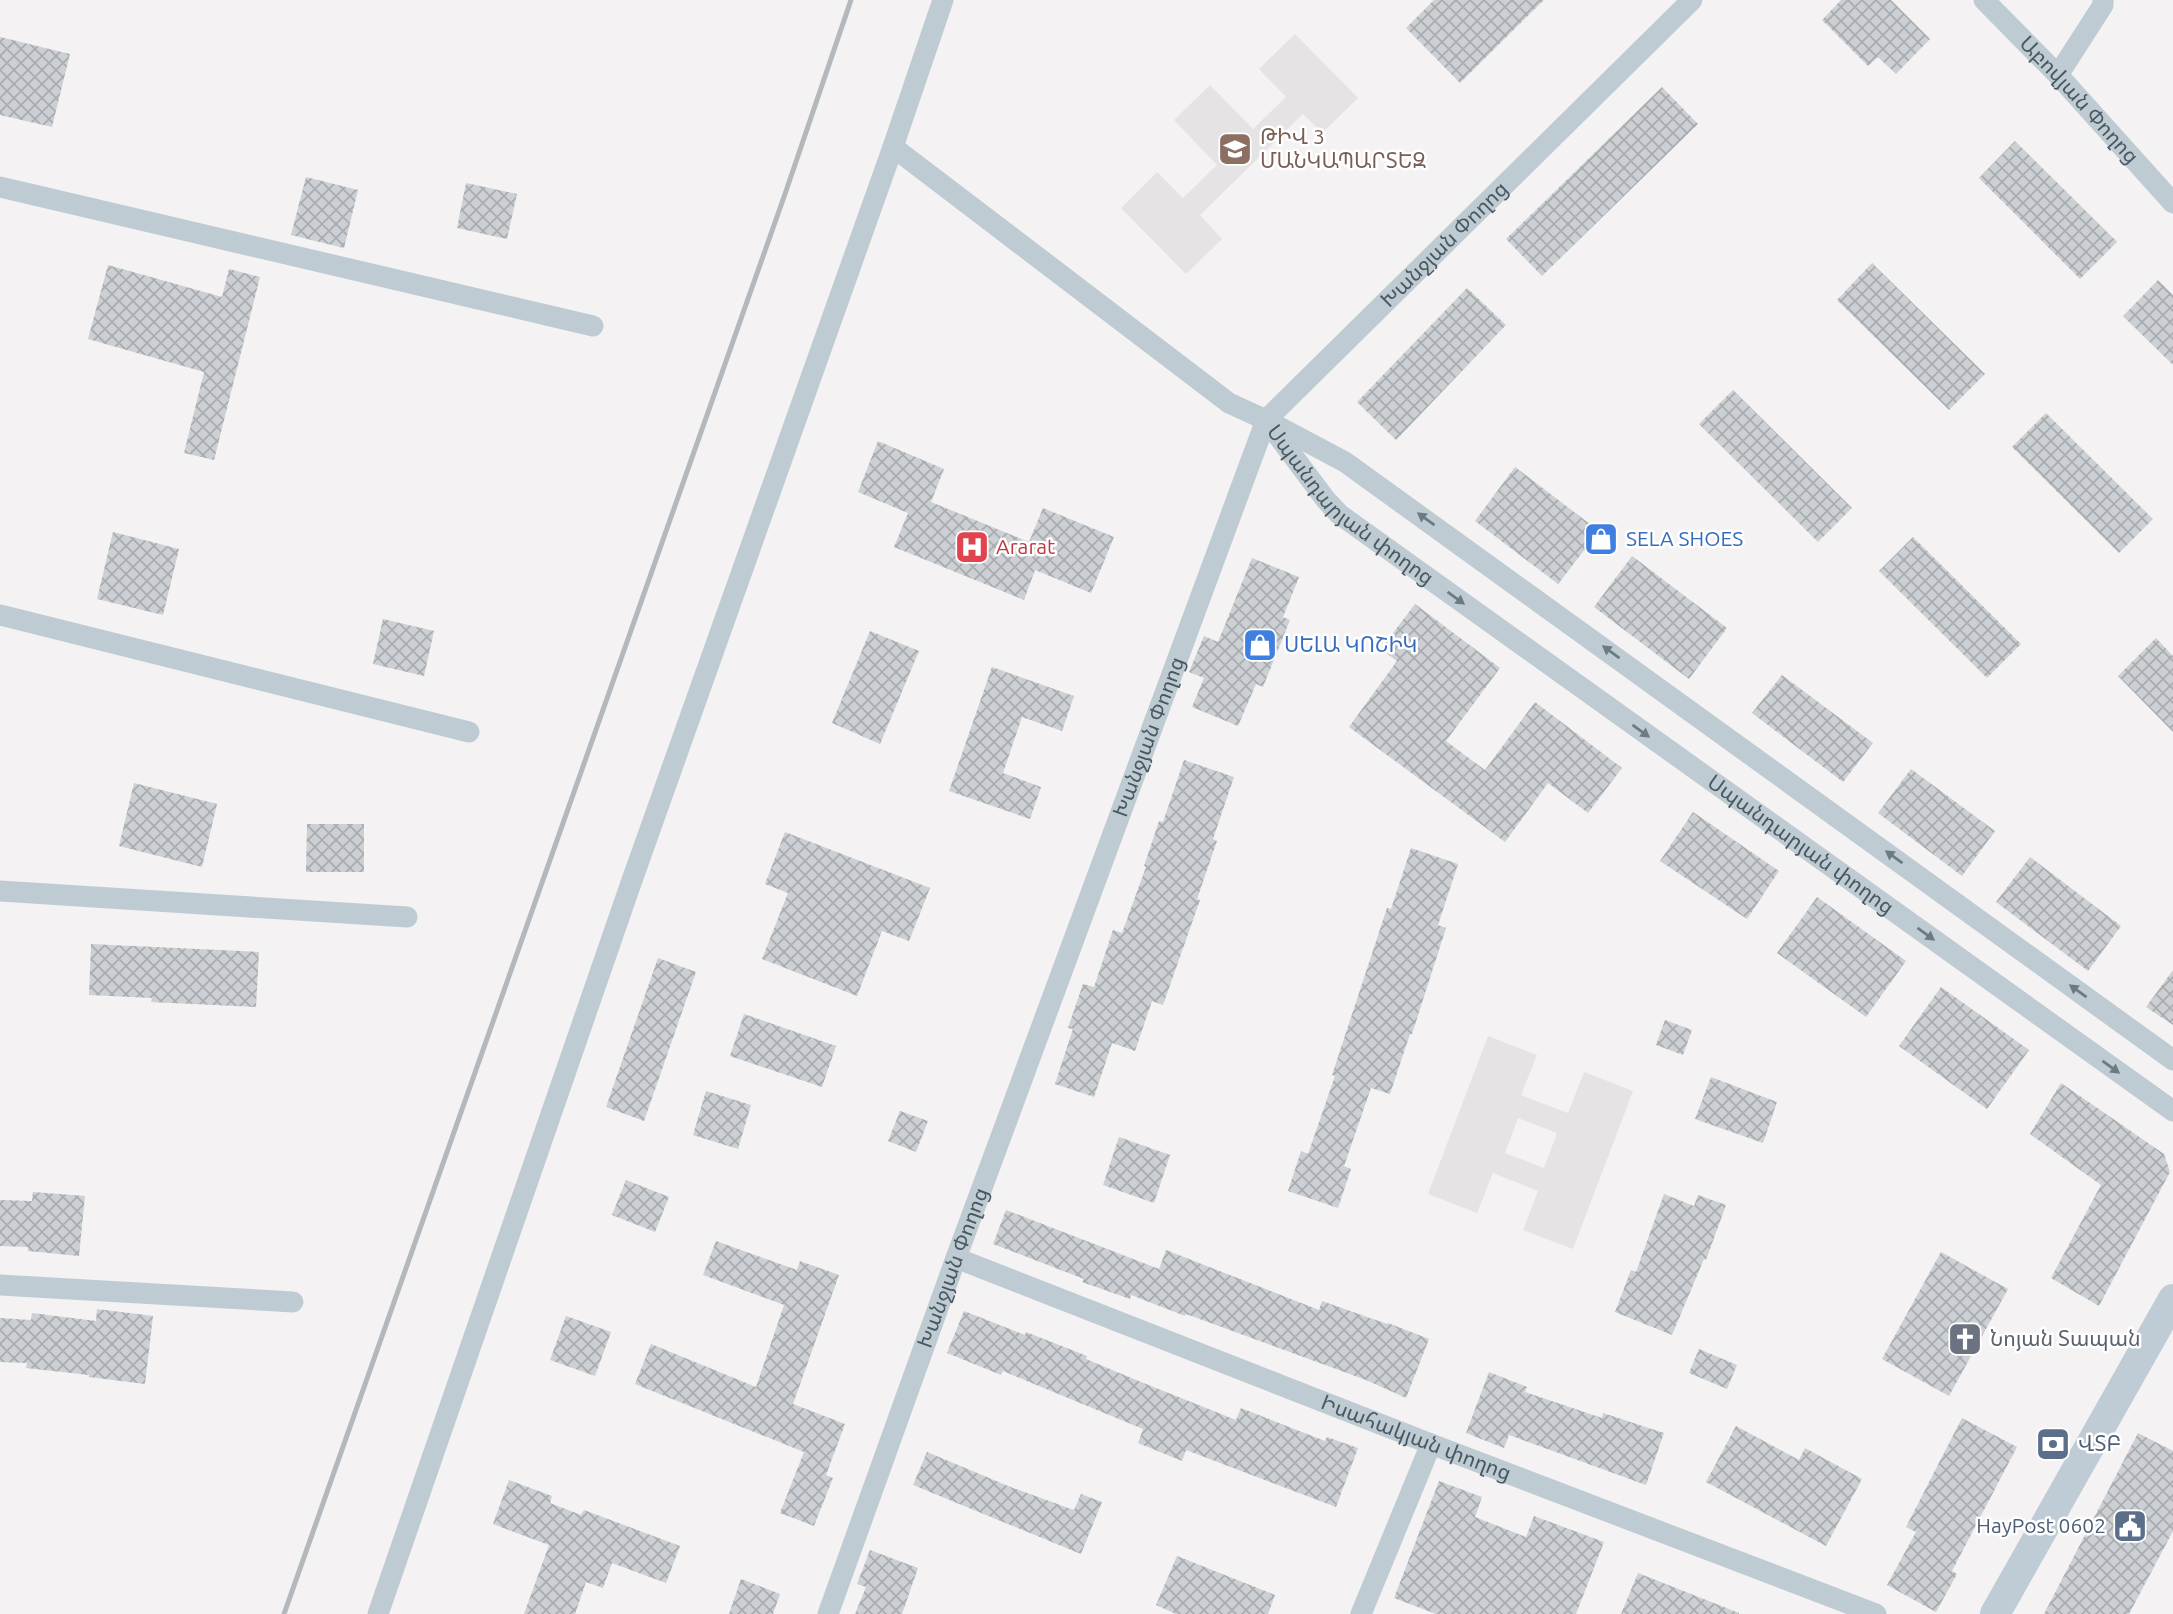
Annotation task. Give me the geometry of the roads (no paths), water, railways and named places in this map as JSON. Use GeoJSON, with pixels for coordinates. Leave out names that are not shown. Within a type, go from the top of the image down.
{"type":"FeatureCollection","features":[{"type":"Feature","properties":{"kind":"main road"},"geometry":{"type":"LineString","coordinates":[[1995,1614],[2173,1299]]}},
{"type":"Feature","properties":{"kind":"street"},"geometry":{"type":"LineString","coordinates":[[377,1614],[626,896],[943,0]]}},
{"type":"Feature","properties":{"kind":"street","name":"Խանջյան Փողոց"},"geometry":{"type":"LineString","coordinates":[[828,1614],[956,1258],[1266,420],[1692,0]]}},
{"type":"Feature","properties":{"kind":"street","name":"Աբովյան Փողոց"},"geometry":{"type":"LineString","coordinates":[[1984,0],[2168,188]]}},
{"type":"Feature","properties":{"kind":"street"},"geometry":{"type":"LineString","coordinates":[[2059,75],[2103,5],[2103,0]]}},
{"type":"Feature","properties":{"kind":"street"},"geometry":{"type":"LineString","coordinates":[[893,147],[1229,403],[1266,420]]}},
{"type":"Feature","properties":{"kind":"street"},"geometry":{"type":"LineString","coordinates":[[0,187],[593,326]]}},
{"type":"Feature","properties":{"kind":"street","name":"Սպանդարյան փողոց"},"geometry":{"type":"LineString","coordinates":[[1266,420],[1345,462],[1415,510],[2173,1060]]}},
{"type":"Feature","properties":{"kind":"street","name":"Սպանդարյան փողոց"},"geometry":{"type":"LineString","coordinates":[[1266,420],[1325,500],[1339,514],[2173,1111]]}},
{"type":"Feature","properties":{"kind":"street"},"geometry":{"type":"LineString","coordinates":[[0,615],[469,732]]}},
{"type":"Feature","properties":{"kind":"street"},"geometry":{"type":"LineString","coordinates":[[0,891],[407,916]]}},
{"type":"Feature","properties":{"kind":"street","name":"Իսահակյան փողոց"},"geometry":{"type":"LineString","coordinates":[[956,1258],[1876,1614]]}},
{"type":"Feature","properties":{"kind":"street"},"geometry":{"type":"LineString","coordinates":[[0,1286],[293,1302]]}},
{"type":"Feature","properties":{"kind":"street"},"geometry":{"type":"LineString","coordinates":[[1361,1614],[1431,1444]]}},
{"type":"Feature","properties":{"kind":"railway"},"geometry":{"type":"LineString","coordinates":[[284,1614],[851,0]]}},
{"type":"Feature","properties":{"kind":"place","name":"ԹԻՎ 3 ՄԱՆԿԱՊԱՐՏԵԶ"},"geometry":{"type":"Point","coordinates":[1235,149]}},
{"type":"Feature","properties":{"kind":"place","name":"SELA SHOES"},"geometry":{"type":"Point","coordinates":[1601,539]}},
{"type":"Feature","properties":{"kind":"place","name":"Ararat"},"geometry":{"type":"Point","coordinates":[972,547]}},
{"type":"Feature","properties":{"kind":"place","name":"ՍԵԼԱ ԿՈՇԻԿ"},"geometry":{"type":"Point","coordinates":[1260,645]}},
{"type":"Feature","properties":{"kind":"place","name":"Նոյան Տապան"},"geometry":{"type":"Point","coordinates":[1965,1339]}},
{"type":"Feature","properties":{"kind":"place","name":"ՎՏԲ"},"geometry":{"type":"Point","coordinates":[2053,1444]}},
{"type":"Feature","properties":{"kind":"place","name":"HayPost 0602"},"geometry":{"type":"Point","coordinates":[2130,1526]}}]}
